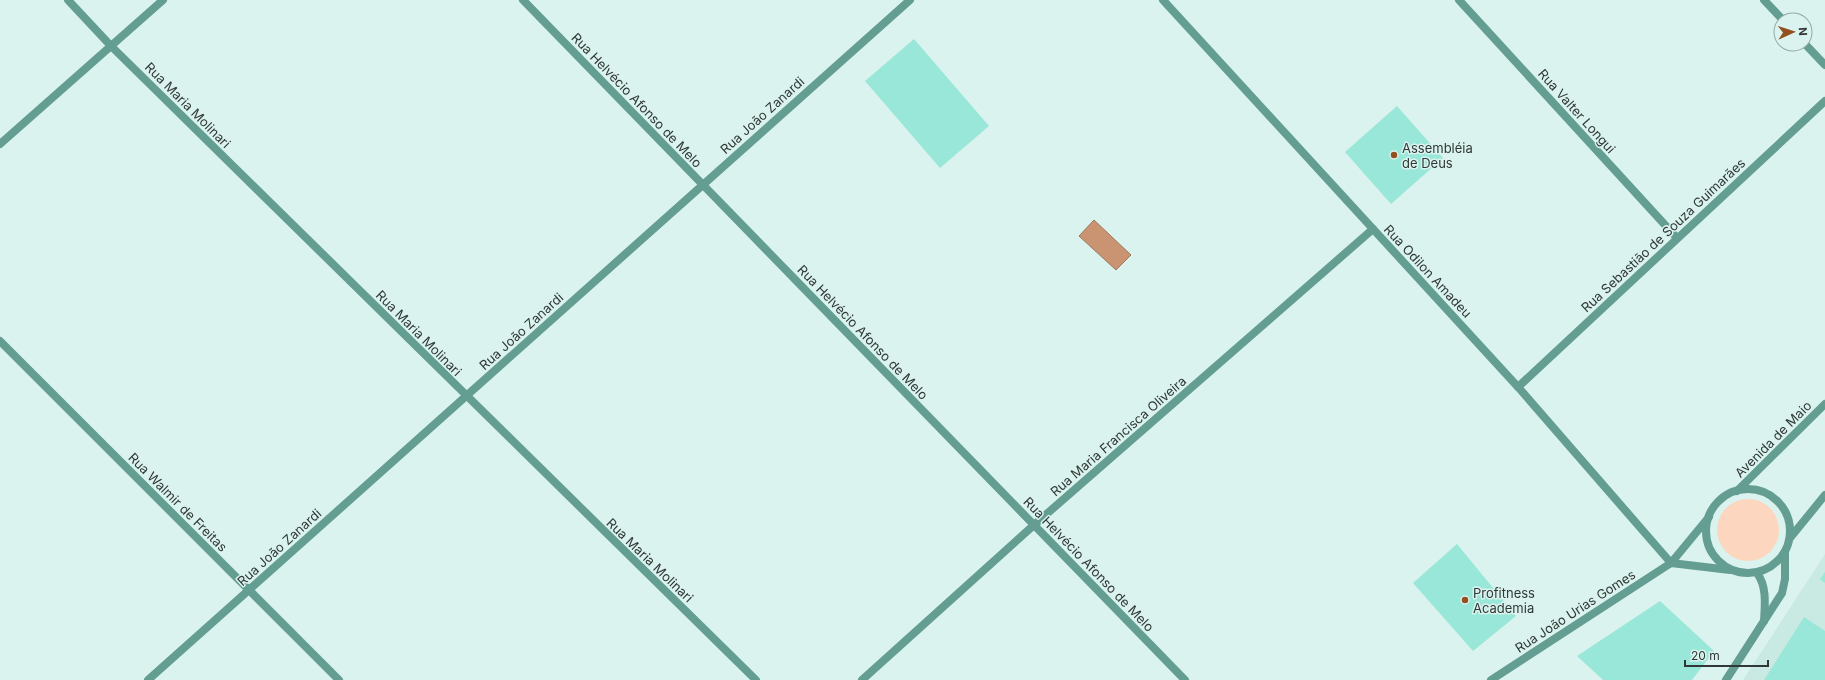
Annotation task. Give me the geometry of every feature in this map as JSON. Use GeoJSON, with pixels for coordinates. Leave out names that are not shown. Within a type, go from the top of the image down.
{"type":"FeatureCollection","features":[{"type":"Feature","properties":{"kind":"street","name":"Rua Maria Molinari"},"geometry":{"type":"LineString","coordinates":[[68,0],[111,46],[756,680]]}},
{"type":"Feature","properties":{"kind":"street"},"geometry":{"type":"LineString","coordinates":[[0,144],[163,0]]}},
{"type":"Feature","properties":{"kind":"street","name":"Rua Helvécio Afonso de Melo"},"geometry":{"type":"LineString","coordinates":[[523,0],[1185,680]]}},
{"type":"Feature","properties":{"kind":"street","name":"Rua João Zanardi"},"geometry":{"type":"LineString","coordinates":[[148,680],[910,0]]}},
{"type":"Feature","properties":{"kind":"street","name":"Rua Odilon Amadeu"},"geometry":{"type":"LineString","coordinates":[[1163,0],[1518,387],[1671,563]]}},
{"type":"Feature","properties":{"kind":"street","name":"Rua Valter Longui"},"geometry":{"type":"LineString","coordinates":[[1459,0],[1677,238]]}},
{"type":"Feature","properties":{"kind":"street"},"geometry":{"type":"LineString","coordinates":[[1764,0],[1775,12]]}},
{"type":"Feature","properties":{"kind":"street"},"geometry":{"type":"LineString","coordinates":[[1813,52],[1825,65]]}},
{"type":"Feature","properties":{"kind":"street","name":"Rua Sebastião de Souza Guimarães"},"geometry":{"type":"LineString","coordinates":[[1518,387],[1825,101]]}},
{"type":"Feature","properties":{"kind":"street","name":"Rua Maria Francisca Oliveira"},"geometry":{"type":"LineString","coordinates":[[862,680],[1034,525],[1373,229]]}},
{"type":"Feature","properties":{"kind":"street","name":"Rua Walmir de Freitas"},"geometry":{"type":"LineString","coordinates":[[0,341],[339,680]]}},
{"type":"Feature","properties":{"kind":"street","name":"Avenida de Maio"},"geometry":{"type":"LineString","coordinates":[[1737,491],[1825,404]]}},
{"type":"Feature","properties":{"kind":"street"},"geometry":{"type":"LineString","coordinates":[[1734,570],[1720,562],[1710,549],[1707,533],[1709,517],[1715,505],[1725,496],[1737,491],[1751,489],[1764,492],[1776,500],[1785,511],[1789,524],[1790,538]]}},
{"type":"Feature","properties":{"kind":"street"},"geometry":{"type":"LineString","coordinates":[[1671,563],[1734,570],[1745,573],[1757,573],[1768,569],[1778,561],[1785,552],[1790,538],[1825,495]]}},
{"type":"Feature","properties":{"kind":"street","name":"Rua João Urias Gomes"},"geometry":{"type":"LineString","coordinates":[[1491,680],[1671,563],[1709,517]]}},
{"type":"Feature","properties":{"kind":"street"},"geometry":{"type":"LineString","coordinates":[[1726,680],[1764,624],[1782,593],[1785,579],[1785,552]]}},
{"type":"Feature","properties":{"kind":"street"},"geometry":{"type":"LineString","coordinates":[[1757,573],[1762,579],[1764,588],[1764,624]]}},
{"type":"Feature","properties":{"kind":"shaded area"},"geometry":{"type":"Polygon","coordinates":[[[1094,220],[1131,255],[1116,270],[1079,236],[1094,220]]]}},
{"type":"Feature","properties":{"kind":"shaded area"},"geometry":{"type":"Polygon","coordinates":[[[1748,499],[1760,501],[1770,508],[1777,518],[1779,530],[1777,542],[1770,552],[1760,559],[1748,561],[1736,559],[1726,552],[1719,542],[1717,530],[1719,518],[1726,508],[1736,501],[1748,499]]]}},
{"type":"Feature","properties":{"kind":"shaded area"},"geometry":{"type":"Polygon","coordinates":[[[1825,554],[1825,680],[1743,680],[1825,554]]]}},
{"type":"Feature","properties":{"kind":"building"},"geometry":{"type":"Polygon","coordinates":[[[914,39],[989,126],[940,168],[865,81],[914,39]]]}},
{"type":"Feature","properties":{"kind":"building","name":"Assembléia de Deus"},"geometry":{"type":"Polygon","coordinates":[[[1397,106],[1443,158],[1391,204],[1345,152],[1397,106]]]}},
{"type":"Feature","properties":{"kind":"building","name":"Profitness Academia"},"geometry":{"type":"Polygon","coordinates":[[[1457,544],[1516,616],[1473,651],[1413,583],[1457,544]]]}},
{"type":"Feature","properties":{"kind":"building"},"geometry":{"type":"Polygon","coordinates":[[[1825,572],[1825,583],[1820,579],[1825,572]]]}},
{"type":"Feature","properties":{"kind":"building"},"geometry":{"type":"Polygon","coordinates":[[[1660,601],[1714,651],[1692,680],[1603,680],[1577,656],[1660,601]]]}},
{"type":"Feature","properties":{"kind":"building"},"geometry":{"type":"Polygon","coordinates":[[[1804,617],[1825,631],[1825,680],[1764,680],[1804,617]]]}},
{"type":"Feature","properties":{"kind":"place","name":"Assembléia de Deus"},"geometry":{"type":"Point","coordinates":[1394,155]}},
{"type":"Feature","properties":{"kind":"place","name":"Profitness Academia"},"geometry":{"type":"Point","coordinates":[1465,600]}}]}
